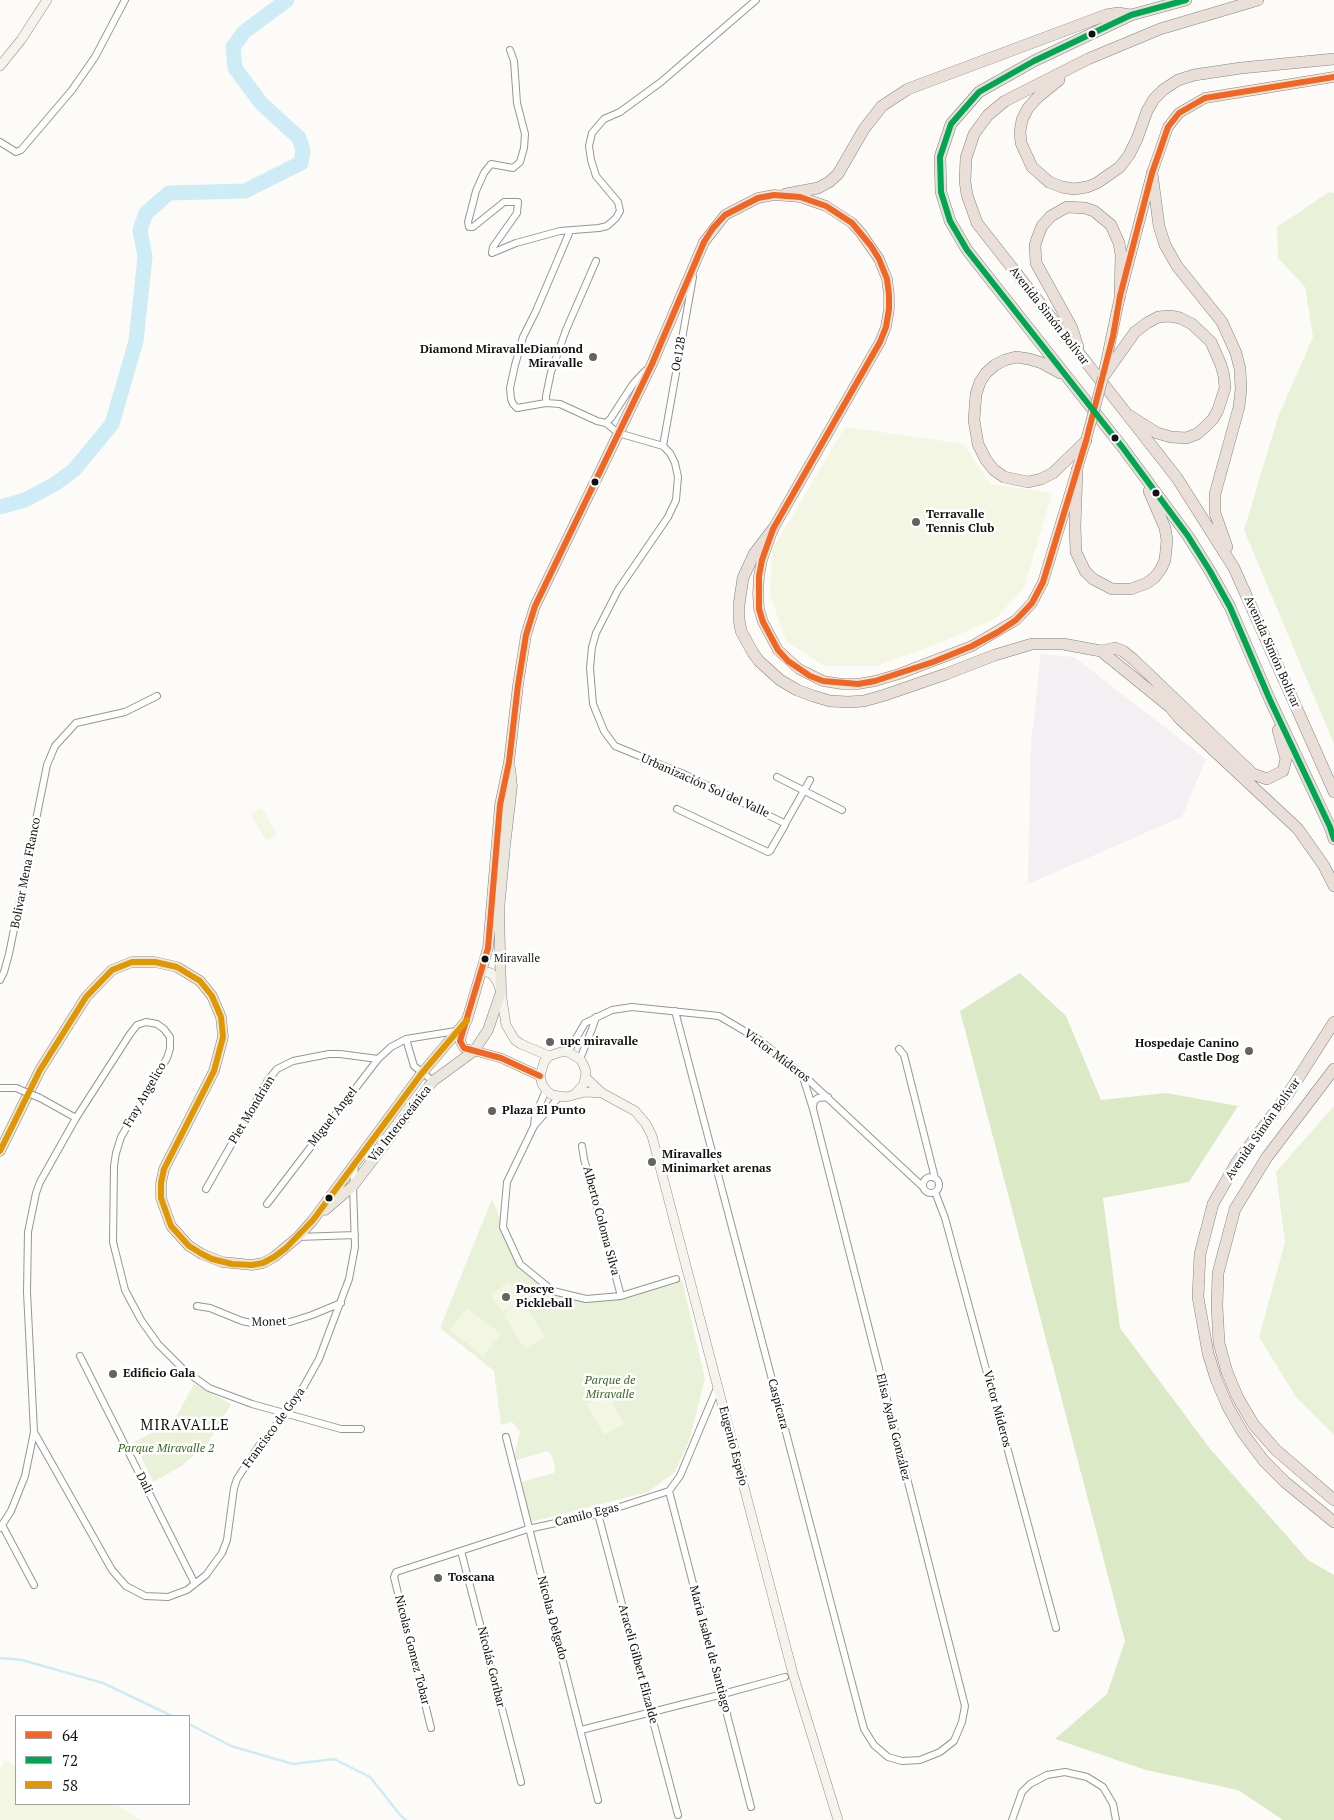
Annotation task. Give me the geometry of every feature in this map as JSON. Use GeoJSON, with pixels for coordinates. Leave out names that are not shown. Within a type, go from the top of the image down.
{"type":"FeatureCollection","features":[{"type":"Feature","properties":{"kind":"highway","name":"Avenida Simón Bolívar"},"geometry":{"type":"LineString","coordinates":[[1186,0],[1131,16],[1034,61],[979,92],[951,124],[940,157],[941,192],[950,221],[968,250],[1140,471],[1188,536],[1210,571],[1230,606],[1270,700],[1334,839]]}},
{"type":"Feature","properties":{"kind":"highway","name":"Avenida Simón Bolívar"},"geometry":{"type":"LineString","coordinates":[[1258,0],[1160,29],[1088,59],[1005,101],[988,115],[974,134],[966,158],[965,181],[967,195],[977,223],[1122,411],[1177,478],[1234,568],[1334,792]]}},
{"type":"Feature","properties":{"kind":"highway"},"geometry":{"type":"LineString","coordinates":[[786,194],[818,188],[829,182],[838,174],[864,129],[882,106],[908,89],[1106,15],[1118,13],[1131,16]]}},
{"type":"Feature","properties":{"kind":"highway"},"geometry":{"type":"LineString","coordinates":[[1088,59],[1038,97],[1028,108],[1022,120],[1020,132],[1021,143],[1032,167],[1049,182],[1074,189],[1087,188],[1120,167],[1133,147],[1147,111],[1154,99],[1162,90],[1178,80],[1194,75],[1232,69],[1334,59]]}},
{"type":"Feature","properties":{"kind":"highway"},"geometry":{"type":"LineString","coordinates":[[1152,173],[1158,220],[1165,245],[1177,266],[1222,322],[1236,353],[1240,369],[1241,389],[1239,407],[1215,494],[1214,504],[1234,568]]}},
{"type":"Feature","properties":{"kind":"highway"},"geometry":{"type":"LineString","coordinates":[[1081,356],[1072,328],[1036,263],[1035,245],[1042,226],[1051,216],[1068,207],[1085,208],[1094,211],[1111,225],[1119,243],[1121,255],[1120,296]]}},
{"type":"Feature","properties":{"kind":"highway"},"geometry":{"type":"LineString","coordinates":[[1103,378],[1135,332],[1147,322],[1158,317],[1170,316],[1186,321],[1203,333],[1211,342],[1221,364],[1225,388],[1223,399],[1213,419],[1197,434],[1186,438],[1171,437],[1157,433],[1122,411]]}},
{"type":"Feature","properties":{"kind":"highway"},"geometry":{"type":"LineString","coordinates":[[1066,376],[1042,363],[1029,359],[1016,357],[995,365],[980,382],[976,394],[974,420],[978,444],[986,460],[994,470],[1004,477],[1028,482],[1041,479],[1053,473],[1086,441]]}},
{"type":"Feature","properties":{"kind":"highway"},"geometry":{"type":"LineString","coordinates":[[1078,470],[1074,539],[1080,562],[1093,579],[1112,589],[1122,590],[1140,586],[1155,577],[1161,569],[1167,551],[1165,528],[1140,471]]}},
{"type":"Feature","properties":{"kind":"highway"},"geometry":{"type":"LineString","coordinates":[[773,529],[754,554],[743,578],[739,605],[741,631],[753,653],[767,669],[780,680],[797,690],[813,696],[830,701],[864,701],[946,674],[995,654],[1032,644],[1063,644],[1101,651],[1114,648],[1123,651],[1133,659],[1253,774],[1267,779],[1283,771],[1286,759],[1270,700]]}},
{"type":"Feature","properties":{"kind":"highway"},"geometry":{"type":"LineString","coordinates":[[1101,651],[1170,707],[1185,724],[1298,829],[1324,866],[1334,886]]}},
{"type":"Feature","properties":{"kind":"highway","name":"Avenida Simón Bolívar"},"geometry":{"type":"LineString","coordinates":[[1334,1022],[1288,1094],[1238,1162],[1213,1204],[1200,1254],[1198,1297],[1208,1353],[1216,1379],[1228,1407],[1243,1433],[1264,1461],[1285,1482],[1334,1522]]}},
{"type":"Feature","properties":{"kind":"highway","name":"Avenida Simón Bolívar"},"geometry":{"type":"LineString","coordinates":[[1334,1069],[1267,1157],[1235,1209],[1218,1273],[1217,1306],[1219,1343],[1227,1372],[1238,1398],[1254,1425],[1276,1450],[1334,1500]]}},
{"type":"Feature","properties":{"kind":"main road","name":"Vía Interoceánica"},"geometry":{"type":"LineString","coordinates":[[0,1151],[40,1070],[86,997],[112,970],[132,962],[155,962],[177,967],[200,981],[212,996],[222,1016],[223,1037],[214,1071],[164,1169],[161,1183],[161,1198],[171,1226],[189,1246],[212,1259],[232,1264],[252,1265],[274,1257],[298,1237],[313,1220],[422,1073],[467,1020],[488,948],[502,788],[509,762],[526,635],[532,616],[652,364],[704,242],[724,215],[758,198],[786,194],[826,206],[852,223],[861,233],[879,259],[887,279],[889,309],[886,326],[872,359],[773,529],[762,560],[758,594],[759,609],[763,622],[778,650],[798,669],[823,680],[842,684],[875,681],[900,674],[972,646],[1016,620],[1032,603],[1043,582],[1078,470],[1103,378],[1120,296],[1152,173],[1168,126],[1179,113],[1205,98],[1334,77]]}},
{"type":"Feature","properties":{"kind":"main road","name":"Vía Interoceánica"},"geometry":{"type":"LineString","coordinates":[[313,1220],[352,1186],[433,1081],[474,1052],[488,1030],[502,992],[499,910],[504,846],[512,786],[509,762]]}},
{"type":"Feature","properties":{"kind":"street"},"geometry":{"type":"LineString","coordinates":[[0,66],[21,40],[47,0]]}},
{"type":"Feature","properties":{"kind":"street"},"geometry":{"type":"LineString","coordinates":[[0,142],[16,152],[21,150],[72,90],[95,57],[125,0]]}},
{"type":"Feature","properties":{"kind":"street"},"geometry":{"type":"LineString","coordinates":[[510,50],[514,61],[517,103],[525,134],[524,148],[520,162],[513,168],[491,164],[484,173],[476,191],[468,222],[469,226],[473,227],[504,202],[518,202],[517,213],[493,247],[492,253],[542,235],[607,226],[616,218],[620,211],[618,202],[596,176],[591,160],[589,146],[592,133],[598,124],[609,116],[620,112],[661,82],[756,0]]}},
{"type":"Feature","properties":{"kind":"street"},"geometry":{"type":"LineString","coordinates":[[570,231],[523,337],[510,388],[511,399],[517,408],[546,403],[560,404],[597,422],[606,423],[618,433],[664,446]]}},
{"type":"Feature","properties":{"kind":"street"},"geometry":{"type":"LineString","coordinates":[[546,403],[551,372],[566,330],[596,261]]}},
{"type":"Feature","properties":{"kind":"street","name":"Oe12B"},"geometry":{"type":"LineString","coordinates":[[664,446],[695,264]]}},
{"type":"Feature","properties":{"kind":"street"},"geometry":{"type":"LineString","coordinates":[[606,423],[633,384],[652,364]]}},
{"type":"Feature","properties":{"kind":"street","name":"Urbanización Sol del Valle"},"geometry":{"type":"LineString","coordinates":[[664,446],[675,463],[678,477],[676,500],[668,517],[618,590],[596,633],[590,668],[593,704],[604,731],[618,748],[686,775],[785,824],[768,852],[677,809]]}},
{"type":"Feature","properties":{"kind":"street","name":"Bolivar Mena FRanco"},"geometry":{"type":"LineString","coordinates":[[0,980],[9,954],[47,765],[55,746],[60,738],[76,724],[125,712],[157,696]]}},
{"type":"Feature","properties":{"kind":"street"},"geometry":{"type":"LineString","coordinates":[[778,777],[842,810]]}},
{"type":"Feature","properties":{"kind":"street"},"geometry":{"type":"LineString","coordinates":[[785,824],[810,780]]}},
{"type":"Feature","properties":{"kind":"street"},"geometry":{"type":"LineString","coordinates":[[482,971],[491,973],[497,981],[502,992],[506,1025],[515,1040],[549,1056]]}},
{"type":"Feature","properties":{"kind":"street","name":"Victor Mideros"},"geometry":{"type":"LineString","coordinates":[[568,1052],[585,1023],[612,1010],[632,1007],[719,1016],[758,1039],[802,1074],[928,1193],[935,1192]]}},
{"type":"Feature","properties":{"kind":"street","name":"Caspicara"},"geometry":{"type":"LineString","coordinates":[[675,1010],[864,1729],[874,1745],[888,1757],[902,1761],[920,1760]]}},
{"type":"Feature","properties":{"kind":"street"},"geometry":{"type":"LineString","coordinates":[[580,1059],[596,1017]]}},
{"type":"Feature","properties":{"kind":"street"},"geometry":{"type":"LineString","coordinates":[[467,1020],[460,1041],[464,1048],[501,1058],[540,1076]]}},
{"type":"Feature","properties":{"kind":"street","name":"Fray Angelico"},"geometry":{"type":"LineString","coordinates":[[1,1527],[11,1511],[25,1476],[34,1432],[28,1335],[28,1232],[40,1182],[76,1118],[130,1034],[137,1026],[146,1022],[157,1024],[164,1029],[170,1037],[170,1049],[167,1058],[122,1137],[116,1153],[114,1166],[113,1242],[125,1290],[152,1336],[184,1370],[209,1388],[229,1396],[341,1429],[361,1429]]}},
{"type":"Feature","properties":{"kind":"street","name":"Miguel Angel"},"geometry":{"type":"LineString","coordinates":[[267,1204],[378,1059],[391,1047],[406,1039],[456,1032]]}},
{"type":"Feature","properties":{"kind":"street"},"geometry":{"type":"LineString","coordinates":[[406,1039],[414,1066],[433,1081]]}},
{"type":"Feature","properties":{"kind":"street","name":"Victor Mideros"},"geometry":{"type":"LineString","coordinates":[[899,1049],[904,1056],[934,1178],[938,1184],[935,1192],[945,1218],[1056,1628]]}},
{"type":"Feature","properties":{"kind":"street"},"geometry":{"type":"LineString","coordinates":[[559,1098],[546,1090],[540,1076],[544,1062],[549,1056],[568,1052],[580,1059],[584,1064],[586,1078],[584,1084],[574,1095],[559,1098],[534,1126],[507,1182],[503,1227],[520,1264],[553,1291],[586,1299],[621,1296],[676,1279]]}},
{"type":"Feature","properties":{"kind":"street","name":"Piet Mondrian"},"geometry":{"type":"LineString","coordinates":[[206,1189],[268,1080],[277,1069],[293,1061],[329,1054],[378,1059]]}},
{"type":"Feature","properties":{"kind":"street","name":"Elisa Ayala González"},"geometry":{"type":"LineString","coordinates":[[802,1074],[813,1109],[965,1706],[962,1722],[954,1740],[940,1752],[920,1760]]}},
{"type":"Feature","properties":{"kind":"street","name":"Eugenio Espejo"},"geometry":{"type":"LineString","coordinates":[[586,1078],[602,1094],[635,1111],[646,1124],[652,1136],[793,1674],[838,1820]]}},
{"type":"Feature","properties":{"kind":"street"},"geometry":{"type":"LineString","coordinates":[[0,1088],[16,1088],[40,1098],[76,1118]]}},
{"type":"Feature","properties":{"kind":"street"},"geometry":{"type":"LineString","coordinates":[[534,1126],[535,1116],[546,1090]]}},
{"type":"Feature","properties":{"kind":"street","name":"Eugenio Espejo"},"geometry":{"type":"LineString","coordinates":[[574,1095],[585,1092],[602,1094]]}},
{"type":"Feature","properties":{"kind":"street"},"geometry":{"type":"LineString","coordinates":[[813,1109],[814,1102],[818,1098],[828,1097]]}},
{"type":"Feature","properties":{"kind":"street","name":"Alberto Coloma Silva"},"geometry":{"type":"LineString","coordinates":[[582,1146],[621,1296]]}},
{"type":"Feature","properties":{"kind":"street","name":"Francisco de Goya"},"geometry":{"type":"LineString","coordinates":[[34,1432],[112,1570],[126,1586],[145,1596],[176,1595],[206,1575],[222,1554],[227,1540],[234,1488],[237,1479],[258,1447],[286,1413],[304,1386],[319,1359],[341,1303],[353,1265],[355,1235],[352,1186],[355,1163]]}},
{"type":"Feature","properties":{"kind":"street"},"geometry":{"type":"LineString","coordinates":[[923,1187],[926,1179],[934,1178]]}},
{"type":"Feature","properties":{"kind":"street"},"geometry":{"type":"LineString","coordinates":[[298,1237],[355,1235]]}},
{"type":"Feature","properties":{"kind":"street","name":"Monet"},"geometry":{"type":"LineString","coordinates":[[197,1306],[210,1308],[242,1321],[256,1324],[271,1324],[290,1322],[312,1316],[341,1303]]}},
{"type":"Feature","properties":{"kind":"street","name":"Dali"},"geometry":{"type":"LineString","coordinates":[[80,1356],[195,1584]]}},
{"type":"Feature","properties":{"kind":"street"},"geometry":{"type":"LineString","coordinates":[[669,1491],[680,1476],[717,1388]]}},
{"type":"Feature","properties":{"kind":"street","name":"Nicolas Delgado"},"geometry":{"type":"LineString","coordinates":[[506,1437],[528,1529],[582,1730],[598,1800]]}},
{"type":"Feature","properties":{"kind":"street","name":"Camilo Egas"},"geometry":{"type":"LineString","coordinates":[[396,1572],[528,1529],[598,1514],[669,1491]]}},
{"type":"Feature","properties":{"kind":"street","name":"Maria Isabel de Santiago"},"geometry":{"type":"LineString","coordinates":[[669,1491],[751,1807]]}},
{"type":"Feature","properties":{"kind":"street","name":"Araceli Gilbert Elizalde"},"geometry":{"type":"LineString","coordinates":[[598,1514],[678,1815]]}},
{"type":"Feature","properties":{"kind":"street"},"geometry":{"type":"LineString","coordinates":[[1,1527],[34,1585]]}},
{"type":"Feature","properties":{"kind":"street","name":"Nicolás Goribar"},"geometry":{"type":"LineString","coordinates":[[461,1551],[521,1782]]}},
{"type":"Feature","properties":{"kind":"street","name":"Nicolas Gomez Tobar"},"geometry":{"type":"LineString","coordinates":[[396,1572],[394,1577],[431,1728]]}},
{"type":"Feature","properties":{"kind":"street"},"geometry":{"type":"LineString","coordinates":[[582,1730],[785,1677]]}},
{"type":"Feature","properties":{"kind":"street"},"geometry":{"type":"LineString","coordinates":[[1012,1820],[1022,1792],[1030,1784],[1047,1775],[1065,1772],[1087,1777],[1103,1787],[1113,1804],[1116,1820]]}},
{"type":"Feature","properties":{"kind":"shaded area"},"geometry":{"type":"Polygon","coordinates":[[[1041,654],[1074,657],[1206,759],[1182,817],[1028,884],[1031,744],[1041,654]]]}},
{"type":"Feature","properties":{"kind":"green space"},"geometry":{"type":"Polygon","coordinates":[[[1329,192],[1334,193],[1334,744],[1244,530],[1278,417],[1313,337],[1305,287],[1278,258],[1277,227],[1329,192]]]}},
{"type":"Feature","properties":{"kind":"green space","name":"Terravalle Tennis Club"},"geometry":{"type":"Polygon","coordinates":[[[845,427],[964,444],[990,484],[1052,493],[1024,588],[996,618],[942,642],[876,666],[824,666],[786,641],[770,594],[772,550],[845,427]]]}},
{"type":"Feature","properties":{"kind":"green space"},"geometry":{"type":"Polygon","coordinates":[[[262,808],[277,834],[266,841],[251,814],[262,808]]]}},
{"type":"Feature","properties":{"kind":"green space"},"geometry":{"type":"Polygon","coordinates":[[[1020,973],[1066,1016],[1101,1100],[1166,1093],[1238,1106],[1189,1182],[1103,1198],[1120,1328],[1211,1450],[1308,1560],[1334,1575],[1334,1820],[1283,1820],[1238,1790],[1146,1770],[1055,1739],[1107,1694],[1125,1641],[960,1011],[1020,973]]]}},
{"type":"Feature","properties":{"kind":"green space"},"geometry":{"type":"Polygon","coordinates":[[[1334,1106],[1334,1435],[1296,1397],[1259,1337],[1285,1242],[1276,1172],[1334,1106]]]}},
{"type":"Feature","properties":{"kind":"green space","name":"Parque de Miravalle"},"geometry":{"type":"Polygon","coordinates":[[[492,1199],[519,1262],[550,1289],[584,1299],[622,1299],[682,1280],[705,1379],[690,1438],[675,1472],[648,1492],[531,1522],[518,1483],[554,1473],[555,1467],[552,1456],[548,1451],[513,1461],[520,1432],[512,1422],[501,1425],[494,1371],[440,1328],[492,1199]]]}},
{"type":"Feature","properties":{"kind":"green space","name":"Poscye Pickleball"},"geometry":{"type":"Polygon","coordinates":[[[510,1282],[521,1300],[502,1312],[490,1294],[510,1282]]]}},
{"type":"Feature","properties":{"kind":"green space"},"geometry":{"type":"Polygon","coordinates":[[[523,1301],[545,1337],[525,1349],[503,1314],[523,1301]]]}},
{"type":"Feature","properties":{"kind":"green space"},"geometry":{"type":"Polygon","coordinates":[[[467,1308],[501,1334],[483,1356],[450,1330],[467,1308]]]}},
{"type":"Feature","properties":{"kind":"green space","name":"Parque Miravalle 2"},"geometry":{"type":"Polygon","coordinates":[[[194,1384],[231,1404],[208,1443],[201,1450],[180,1467],[153,1482],[134,1442],[169,1423],[177,1415],[194,1384]]]}},
{"type":"Feature","properties":{"kind":"green space"},"geometry":{"type":"Polygon","coordinates":[[[606,1392],[624,1424],[604,1435],[586,1404],[606,1392]]]}},
{"type":"Feature","properties":{"kind":"green space"},"geometry":{"type":"Polygon","coordinates":[[[5,1761],[15,1765],[15,1805],[117,1805],[141,1820],[0,1820],[0,1770],[5,1761]]]}},
{"type":"Feature","properties":{"kind":"waterway"},"geometry":{"type":"LineString","coordinates":[[0,507],[25,500],[55,484],[74,470],[112,424],[136,341],[145,257],[140,230],[146,213],[169,193],[245,191],[301,163],[303,150],[299,138],[261,103],[235,68],[233,47],[244,32],[287,0]]}},
{"type":"Feature","properties":{"kind":"waterway"},"geometry":{"type":"LineString","coordinates":[[0,1658],[22,1660],[103,1683],[170,1715]]}},
{"type":"Feature","properties":{"kind":"waterway"},"geometry":{"type":"LineString","coordinates":[[190,1725],[231,1746],[293,1764],[334,1759],[370,1777],[406,1820]]}},
{"type":"Feature","properties":{"kind":"transit line","name":"72"},"geometry":{"type":"LineString","coordinates":[[1186,0],[1131,15],[1034,61],[979,92],[951,124],[940,157],[941,192],[950,221],[967,250],[1123,448],[1188,536],[1210,571],[1230,607],[1270,700],[1334,839]]}},
{"type":"Feature","properties":{"kind":"transit line","name":"64"},"geometry":{"type":"LineString","coordinates":[[540,1076],[501,1058],[464,1048],[460,1041],[488,948],[500,805],[509,762],[526,635],[535,606],[652,364],[704,242],[713,228],[725,215],[758,198],[774,195],[800,197],[826,206],[852,223],[871,246],[879,259],[887,279],[889,309],[886,327],[880,342],[773,529],[762,560],[759,576],[759,609],[763,622],[778,650],[788,661],[810,676],[823,681],[858,684],[875,681],[933,662],[972,646],[1016,620],[1032,603],[1043,582],[1086,441],[1113,336],[1120,296],[1152,173],[1168,127],[1179,113],[1205,98],[1334,77]]}},
{"type":"Feature","properties":{"kind":"transit line","name":"58"},"geometry":{"type":"LineString","coordinates":[[0,1151],[40,1070],[86,997],[112,970],[132,962],[155,962],[177,967],[200,981],[212,996],[221,1017],[223,1037],[214,1071],[164,1169],[161,1183],[161,1198],[171,1226],[189,1246],[212,1259],[232,1264],[252,1265],[263,1263],[286,1248],[313,1220],[422,1073],[467,1020]]}},
{"type":"Feature","properties":{"kind":"place","name":"Diamond MiravalleDiamond Miravalle"},"geometry":{"type":"Point","coordinates":[593,357]}},
{"type":"Feature","properties":{"kind":"place","name":"Terravalle Tennis Club"},"geometry":{"type":"Point","coordinates":[916,522]}},
{"type":"Feature","properties":{"kind":"place","name":"Miravalle"},"geometry":{"type":"Point","coordinates":[485,959]}},
{"type":"Feature","properties":{"kind":"place","name":"upc miravalle"},"geometry":{"type":"Point","coordinates":[550,1042]}},
{"type":"Feature","properties":{"kind":"place","name":"Hospedaje Canino Castle Dog"},"geometry":{"type":"Point","coordinates":[1249,1051]}},
{"type":"Feature","properties":{"kind":"place","name":"Plaza El Punto"},"geometry":{"type":"Point","coordinates":[492,1111]}},
{"type":"Feature","properties":{"kind":"place","name":"Miravalles Minimarket arenas"},"geometry":{"type":"Point","coordinates":[652,1162]}},
{"type":"Feature","properties":{"kind":"place","name":"Poscye Pickleball"},"geometry":{"type":"Point","coordinates":[506,1297]}},
{"type":"Feature","properties":{"kind":"place","name":"Edificio Gala"},"geometry":{"type":"Point","coordinates":[113,1374]}},
{"type":"Feature","properties":{"kind":"place","name":"Toscana"},"geometry":{"type":"Point","coordinates":[438,1578]}},
{"type":"Feature","properties":{"kind":"district","name":"MIRAVALLE"},"geometry":{"type":"Point","coordinates":[185,1426]}}]}
